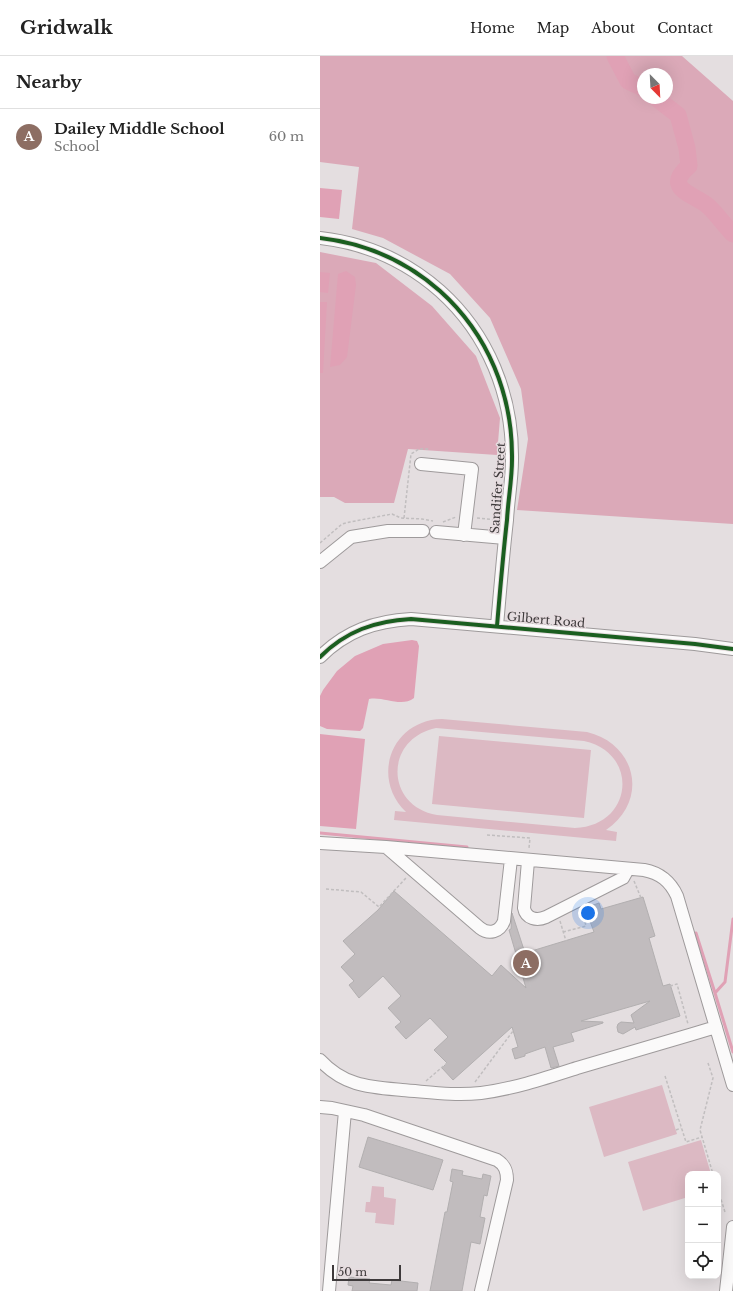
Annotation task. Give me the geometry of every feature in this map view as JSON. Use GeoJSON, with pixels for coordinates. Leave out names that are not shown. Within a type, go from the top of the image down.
{"type":"FeatureCollection","features":[{"type":"Feature","properties":{"kind":"street","name":"Sandifer Street"},"geometry":{"type":"LineString","coordinates":[[320,238],[357,245],[380,253],[408,266],[429,281],[454,304],[469,322],[491,358],[502,384],[509,414],[512,460],[497,626]]}},
{"type":"Feature","properties":{"kind":"street"},"geometry":{"type":"LineString","coordinates":[[420,464],[472,469],[464,535]]}},
{"type":"Feature","properties":{"kind":"street"},"geometry":{"type":"LineString","coordinates":[[320,562],[351,537],[388,531],[430,532],[505,538]]}},
{"type":"Feature","properties":{"kind":"street","name":"Gilbert Road"},"geometry":{"type":"LineString","coordinates":[[320,657],[335,644],[351,634],[381,622],[411,619],[695,644],[733,649]]}},
{"type":"Feature","properties":{"kind":"street"},"geometry":{"type":"LineString","coordinates":[[320,843],[386,847],[511,859],[528,856],[630,874],[655,873],[664,878],[673,887],[677,896],[733,1085]]}},
{"type":"Feature","properties":{"kind":"street"},"geometry":{"type":"LineString","coordinates":[[386,847],[480,928],[484,931],[490,932],[499,929],[504,921],[511,859]]}},
{"type":"Feature","properties":{"kind":"street"},"geometry":{"type":"LineString","coordinates":[[528,856],[524,908],[527,915],[538,919],[546,917],[630,874]]}},
{"type":"Feature","properties":{"kind":"street"},"geometry":{"type":"LineString","coordinates":[[320,1060],[335,1074],[358,1084],[375,1088],[417,1092],[466,1094],[492,1091],[544,1078],[716,1027]]}},
{"type":"Feature","properties":{"kind":"street"},"geometry":{"type":"LineString","coordinates":[[320,1107],[364,1116],[497,1160],[502,1163],[507,1173],[507,1180],[481,1291]]}},
{"type":"Feature","properties":{"kind":"street"},"geometry":{"type":"LineString","coordinates":[[330,1291],[345,1111]]}},
{"type":"Feature","properties":{"kind":"street"},"geometry":{"type":"LineString","coordinates":[[726,1291],[733,1227]]}},
{"type":"Feature","properties":{"kind":"path"},"geometry":{"type":"LineString","coordinates":[[404,518],[411,454],[419,449],[429,449]]}},
{"type":"Feature","properties":{"kind":"path"},"geometry":{"type":"LineString","coordinates":[[487,835],[530,838],[528,856]]}},
{"type":"Feature","properties":{"kind":"path"},"geometry":{"type":"LineString","coordinates":[[630,874],[641,898]]}},
{"type":"Feature","properties":{"kind":"path"},"geometry":{"type":"LineString","coordinates":[[326,889],[361,892],[379,907],[406,877]]}},
{"type":"Feature","properties":{"kind":"path"},"geometry":{"type":"LineString","coordinates":[[563,932],[586,926],[581,908]]}},
{"type":"Feature","properties":{"kind":"path"},"geometry":{"type":"LineString","coordinates":[[560,919],[566,940]]}},
{"type":"Feature","properties":{"kind":"path"},"geometry":{"type":"LineString","coordinates":[[513,929],[531,987]]}},
{"type":"Feature","properties":{"kind":"path"},"geometry":{"type":"LineString","coordinates":[[670,986],[677,984],[689,1025]]}},
{"type":"Feature","properties":{"kind":"path"},"geometry":{"type":"LineString","coordinates":[[466,1094],[513,1031]]}},
{"type":"Feature","properties":{"kind":"path"},"geometry":{"type":"LineString","coordinates":[[547,1040],[555,1066]]}},
{"type":"Feature","properties":{"kind":"path"},"geometry":{"type":"LineString","coordinates":[[417,1092],[421,1086],[447,1063]]}},
{"type":"Feature","properties":{"kind":"path"},"geometry":{"type":"LineString","coordinates":[[708,1063],[713,1078],[700,1130],[712,1171]]}},
{"type":"Feature","properties":{"kind":"path"},"geometry":{"type":"LineString","coordinates":[[665,1076],[686,1142],[702,1137]]}},
{"type":"Feature","properties":{"kind":"path"},"geometry":{"type":"LineString","coordinates":[[676,1130],[681,1128]]}},
{"type":"Feature","properties":{"kind":"path"},"geometry":{"type":"LineString","coordinates":[[721,1199],[725,1212]]}},
{"type":"Feature","properties":{"kind":"shaded area"},"geometry":{"type":"Polygon","coordinates":[[[320,56],[682,56],[733,101],[733,524],[517,510],[528,439],[521,389],[490,318],[450,274],[383,238],[352,229],[359,167],[320,162],[320,56]]]}},
{"type":"Feature","properties":{"kind":"shaded area"},"geometry":{"type":"Polygon","coordinates":[[[320,188],[342,190],[339,219],[320,217],[320,188]]]}},
{"type":"Feature","properties":{"kind":"shaded area"},"geometry":{"type":"Polygon","coordinates":[[[320,252],[376,263],[432,306],[476,356],[500,418],[497,455],[408,449],[394,503],[345,503],[334,497],[320,497],[320,252]]]}},
{"type":"Feature","properties":{"kind":"shaded area"},"geometry":{"type":"Polygon","coordinates":[[[346,271],[355,277],[356,285],[347,357],[340,365],[330,367],[338,274],[346,271]]]}},
{"type":"Feature","properties":{"kind":"shaded area"},"geometry":{"type":"Polygon","coordinates":[[[320,272],[330,273],[328,293],[320,292],[320,272]]]}},
{"type":"Feature","properties":{"kind":"shaded area"},"geometry":{"type":"Polygon","coordinates":[[[320,302],[327,302],[323,373],[320,373],[320,302]]]}},
{"type":"Feature","properties":{"kind":"shaded area"},"geometry":{"type":"Polygon","coordinates":[[[412,640],[417,641],[419,646],[414,698],[404,702],[369,699],[363,728],[360,731],[327,729],[320,726],[320,696],[337,671],[355,656],[383,644],[412,640]]]}},
{"type":"Feature","properties":{"kind":"shaded area"},"geometry":{"type":"Polygon","coordinates":[[[442,719],[587,732],[604,738],[617,748],[626,761],[631,775],[632,789],[628,804],[620,818],[606,830],[617,832],[616,841],[394,820],[395,811],[406,812],[395,798],[389,783],[388,767],[392,753],[399,740],[410,729],[425,722],[442,719]],[[436,728],[419,735],[407,745],[400,758],[398,772],[400,786],[408,799],[420,809],[437,815],[575,828],[594,824],[609,815],[618,803],[622,788],[621,773],[614,759],[602,748],[584,741],[436,728]]]}},
{"type":"Feature","properties":{"kind":"shaded area"},"geometry":{"type":"Polygon","coordinates":[[[320,734],[365,739],[356,829],[320,826],[320,734]]]}},
{"type":"Feature","properties":{"kind":"shaded area"},"geometry":{"type":"Polygon","coordinates":[[[439,736],[591,750],[584,818],[432,804],[439,736]]]}},
{"type":"Feature","properties":{"kind":"shaded area"},"geometry":{"type":"Polygon","coordinates":[[[662,1085],[677,1134],[604,1157],[589,1107],[662,1085]]]}},
{"type":"Feature","properties":{"kind":"shaded area"},"geometry":{"type":"Polygon","coordinates":[[[701,1140],[710,1171],[685,1171],[685,1198],[643,1211],[628,1162],[701,1140]]]}},
{"type":"Feature","properties":{"kind":"shaded area"},"geometry":{"type":"Polygon","coordinates":[[[372,1186],[384,1187],[384,1197],[396,1199],[394,1225],[375,1223],[376,1213],[365,1212],[366,1202],[370,1202],[372,1186]]]}},
{"type":"Feature","properties":{"kind":"building"},"geometry":{"type":"Polygon","coordinates":[[[394,891],[492,976],[501,965],[526,988],[509,930],[511,929],[512,913],[525,953],[594,932],[585,908],[599,903],[601,909],[643,897],[655,936],[649,938],[663,986],[670,984],[680,1016],[636,1030],[635,1027],[623,1034],[618,1032],[618,1024],[621,1022],[634,1023],[631,1015],[650,1001],[581,1021],[603,1023],[571,1033],[574,1041],[553,1047],[559,1066],[551,1068],[545,1047],[515,1059],[512,1049],[518,1047],[512,1027],[453,1080],[442,1068],[447,1063],[434,1050],[448,1037],[430,1018],[406,1039],[395,1027],[401,1022],[388,1008],[401,996],[383,976],[359,998],[349,985],[354,981],[341,967],[355,954],[343,941],[378,910],[394,891]]]}},
{"type":"Feature","properties":{"kind":"building"},"geometry":{"type":"Polygon","coordinates":[[[368,1137],[443,1160],[433,1190],[359,1167],[368,1137]]]}},
{"type":"Feature","properties":{"kind":"building"},"geometry":{"type":"Polygon","coordinates":[[[452,1169],[463,1171],[462,1175],[482,1179],[483,1174],[491,1176],[487,1196],[484,1195],[480,1217],[485,1218],[480,1244],[471,1242],[462,1291],[430,1291],[445,1212],[447,1212],[453,1182],[450,1181],[452,1169]]]}},
{"type":"Feature","properties":{"kind":"building"},"geometry":{"type":"Polygon","coordinates":[[[349,1277],[370,1279],[369,1283],[391,1285],[392,1280],[418,1283],[417,1291],[352,1291],[353,1286],[348,1285],[349,1277]]]}},
{"type":"Feature","properties":{"kind":"waterway"},"geometry":{"type":"LineString","coordinates":[[615,56],[628,81],[637,85]]}},
{"type":"Feature","properties":{"kind":"waterway"},"geometry":{"type":"LineString","coordinates":[[664,104],[678,115],[687,148],[689,166],[681,174],[679,186],[708,206],[733,234]]}},
{"type":"Feature","properties":{"kind":"waterway"},"geometry":{"type":"LineString","coordinates":[[320,833],[467,847]]}},
{"type":"Feature","properties":{"kind":"waterway"},"geometry":{"type":"LineString","coordinates":[[733,919],[725,982],[715,993],[733,1052]]}},
{"type":"Feature","properties":{"kind":"waterway"},"geometry":{"type":"LineString","coordinates":[[696,933],[715,993]]}},
{"type":"Feature","properties":{"kind":"cycle path"},"geometry":{"type":"LineString","coordinates":[[320,238],[353,244],[384,255],[399,262],[427,280],[457,308],[472,326],[494,367],[508,412],[512,460],[497,626]]}},
{"type":"Feature","properties":{"kind":"cycle path"},"geometry":{"type":"LineString","coordinates":[[320,657],[340,640],[362,629],[385,622],[411,619],[695,644],[733,649]]}},
{"type":"Feature","properties":{"kind":"place","name":"Dailey Middle School"},"geometry":{"type":"Point","coordinates":[526,963]}}]}
